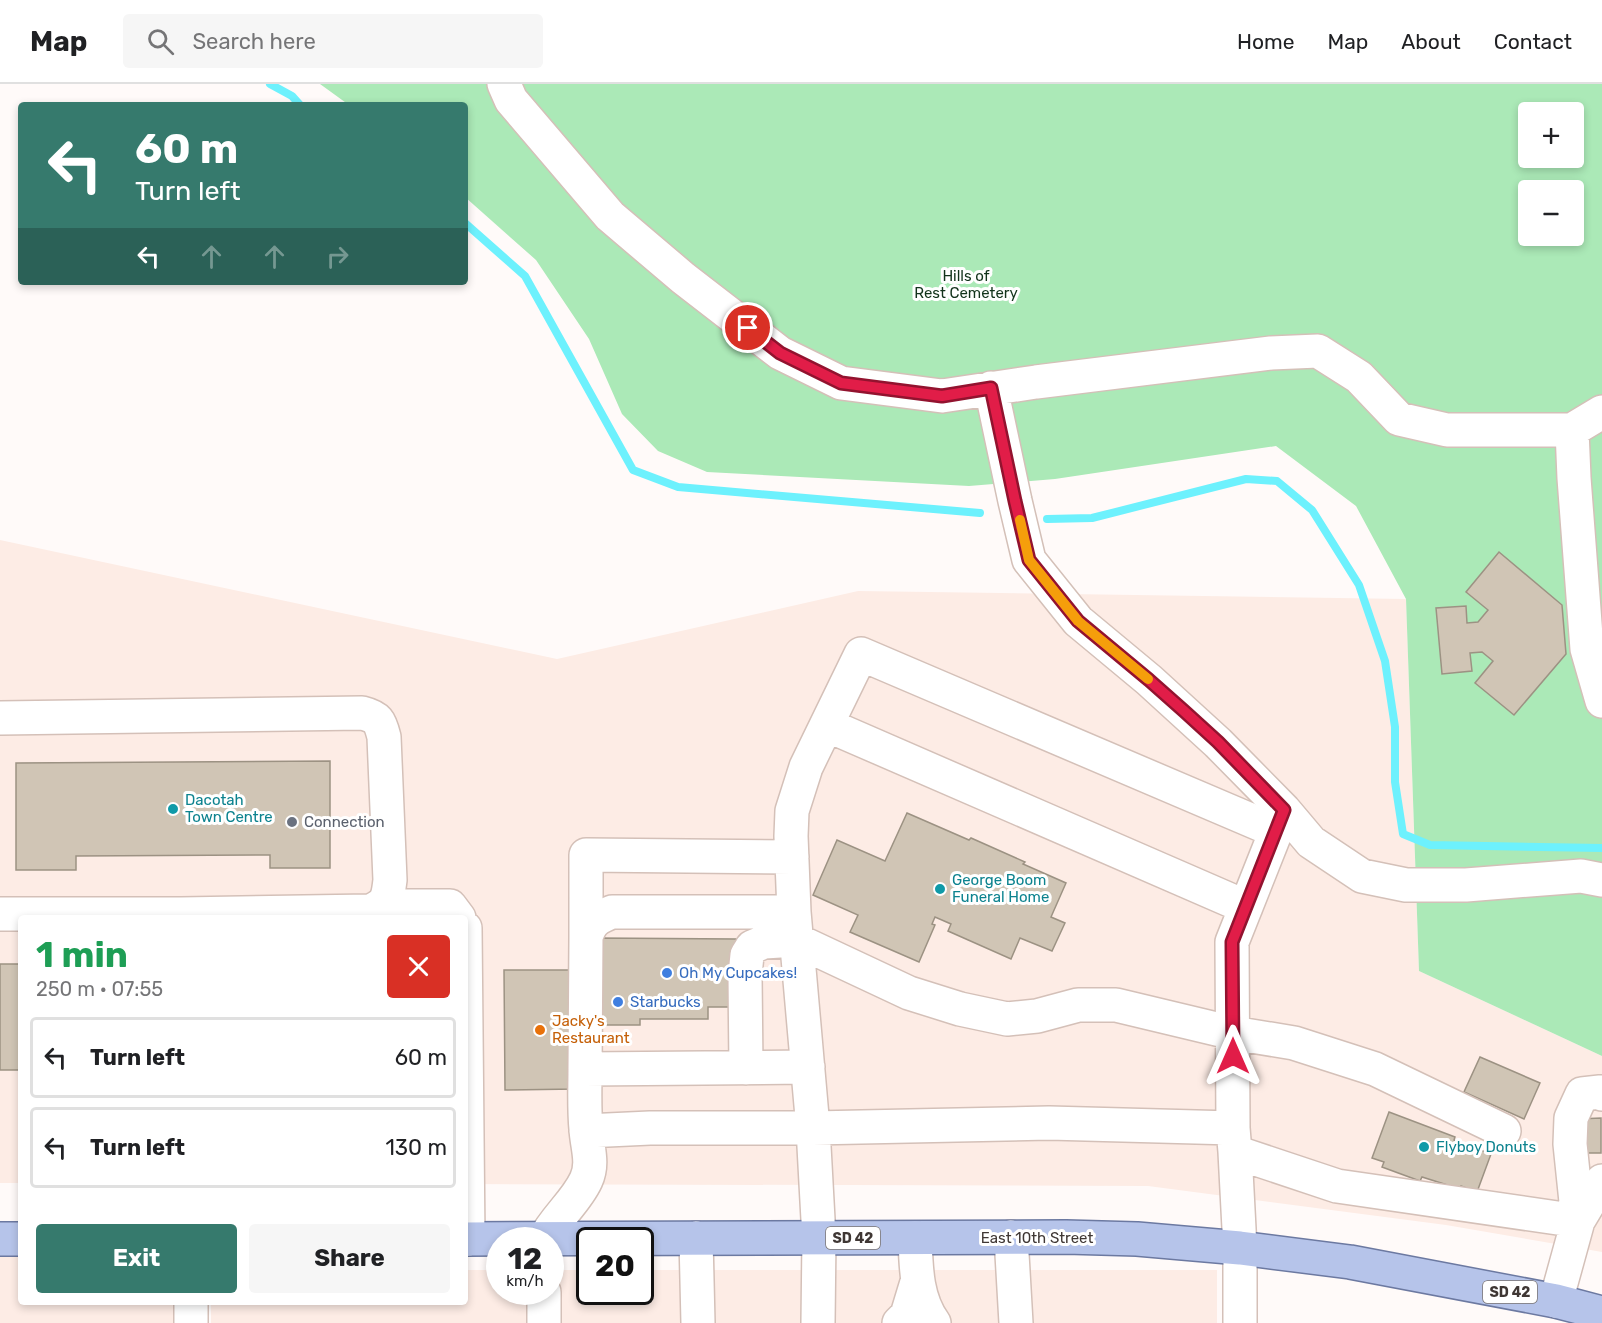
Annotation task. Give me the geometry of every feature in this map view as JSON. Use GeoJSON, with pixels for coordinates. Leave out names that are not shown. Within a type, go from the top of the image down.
{"type":"FeatureCollection","features":[{"type":"Feature","properties":{"kind":"main road","name":"East 10th Street"},"geometry":{"type":"LineString","coordinates":[[564,1240],[1011,1237],[1125,1239],[1240,1248],[1350,1262],[1580,1311]]}},
{"type":"Feature","properties":{"kind":"main road"},"geometry":{"type":"LineString","coordinates":[[0,1239],[18,1239]]}},
{"type":"Feature","properties":{"kind":"main road","name":"East 10th Street"},"geometry":{"type":"LineString","coordinates":[[468,1239],[486,1239]]}},
{"type":"Feature","properties":{"kind":"street"},"geometry":{"type":"LineString","coordinates":[[504,84],[511,100],[610,216],[683,278],[780,353],[841,383],[942,396],[1048,380],[1271,353],[1318,351],[1359,376],[1399,419],[1447,430],[1572,430],[1602,412]]}},
{"type":"Feature","properties":{"kind":"street"},"geometry":{"type":"LineString","coordinates":[[991,388],[1029,560],[1078,621],[1218,742],[1280,820]]}},
{"type":"Feature","properties":{"kind":"street"},"geometry":{"type":"LineString","coordinates":[[1572,430],[1587,649],[1602,701]]}},
{"type":"Feature","properties":{"kind":"street"},"geometry":{"type":"LineString","coordinates":[[818,1323],[819,1238],[813,1128],[795,926],[792,811],[806,767],[861,654],[1280,820],[1362,876],[1406,885],[1466,885],[1581,876],[1602,880]]}},
{"type":"Feature","properties":{"kind":"street"},"geometry":{"type":"LineString","coordinates":[[0,718],[362,713],[374,716],[381,724],[384,736],[390,868],[388,894],[381,906]]}},
{"type":"Feature","properties":{"kind":"street"},"geometry":{"type":"LineString","coordinates":[[827,725],[1246,907]]}},
{"type":"Feature","properties":{"kind":"street"},"geometry":{"type":"LineString","coordinates":[[1240,1323],[1240,1248],[1234,1140],[1232,942],[1280,820]]}},
{"type":"Feature","properties":{"kind":"street"},"geometry":{"type":"LineString","coordinates":[[554,1227],[587,1178],[590,1157],[586,1131],[585,1069],[586,855],[792,857]]}},
{"type":"Feature","properties":{"kind":"street"},"geometry":{"type":"LineString","coordinates":[[219,915],[370,911],[381,906],[450,906],[457,915]]}},
{"type":"Feature","properties":{"kind":"street"},"geometry":{"type":"LineString","coordinates":[[586,937],[590,927],[598,918],[612,912],[795,926],[909,993],[960,1009],[1007,1019],[1037,1016],[1078,1005],[1116,1005],[1233,1033],[1294,1043],[1376,1070],[1504,1131]]}},
{"type":"Feature","properties":{"kind":"street"},"geometry":{"type":"LineString","coordinates":[[0,914],[54,915]]}},
{"type":"Feature","properties":{"kind":"street"},"geometry":{"type":"LineString","coordinates":[[746,1068],[745,975],[747,955],[752,947],[795,926]]}},
{"type":"Feature","properties":{"kind":"street"},"geometry":{"type":"LineString","coordinates":[[585,1069],[808,1067]]}},
{"type":"Feature","properties":{"kind":"street"},"geometry":{"type":"LineString","coordinates":[[1590,1223],[1570,1144],[1571,1118],[1582,1094],[1600,1092],[1602,1094]]}},
{"type":"Feature","properties":{"kind":"street"},"geometry":{"type":"LineString","coordinates":[[586,1131],[650,1128],[813,1128],[1049,1123],[1234,1140],[1337,1186],[1590,1223]]}},
{"type":"Feature","properties":{"kind":"street"},"geometry":{"type":"LineString","coordinates":[[1580,1311],[1590,1223],[1602,1181]]}},
{"type":"Feature","properties":{"kind":"street"},"geometry":{"type":"LineString","coordinates":[[1011,1237],[1016,1323]]}},
{"type":"Feature","properties":{"kind":"street"},"geometry":{"type":"LineString","coordinates":[[696,1238],[698,1323]]}},
{"type":"Feature","properties":{"kind":"street"},"geometry":{"type":"LineString","coordinates":[[915,1238],[917,1282],[928,1314],[934,1323]]}},
{"type":"Feature","properties":{"kind":"street"},"geometry":{"type":"LineString","coordinates":[[899,1323],[907,1315],[917,1282]]}},
{"type":"Feature","properties":{"kind":"street"},"geometry":{"type":"LineString","coordinates":[[191,1305],[191,1323]]}},
{"type":"Feature","properties":{"kind":"street"},"geometry":{"type":"LineString","coordinates":[[544,1305],[544,1323]]}},
{"type":"Feature","properties":{"kind":"shaded area"},"geometry":{"type":"Polygon","coordinates":[[[0,540],[557,659],[858,591],[1406,599],[1419,971],[1602,1056],[1602,1252],[1446,1225],[1148,1186],[468,1184],[468,915],[18,915],[18,1183],[0,1183],[0,540]]]}},
{"type":"Feature","properties":{"kind":"shaded area"},"geometry":{"type":"Polygon","coordinates":[[[0,1253],[18,1253],[18,1305],[178,1305],[178,1323],[0,1323],[0,1253]]]}},
{"type":"Feature","properties":{"kind":"shaded area"},"geometry":{"type":"Polygon","coordinates":[[[468,1270],[486,1270],[486,1305],[564,1305],[564,1270],[576,1270],[576,1305],[654,1305],[654,1270],[1217,1270],[1217,1323],[211,1323],[211,1305],[468,1305],[468,1270]]]}},
{"type":"Feature","properties":{"kind":"green space","name":"Hills of Rest Cemetery"},"geometry":{"type":"Polygon","coordinates":[[[320,84],[1602,84],[1602,1056],[1419,971],[1406,599],[1356,506],[1276,446],[1055,479],[969,486],[707,472],[658,451],[622,414],[589,339],[536,260],[468,200],[468,102],[345,102],[320,84]]]}},
{"type":"Feature","properties":{"kind":"building"},"geometry":{"type":"Polygon","coordinates":[[[1499,552],[1562,605],[1566,654],[1514,715],[1475,683],[1493,661],[1482,652],[1470,653],[1472,671],[1442,674],[1436,608],[1466,606],[1467,623],[1478,622],[1488,610],[1466,592],[1499,552]]]}},
{"type":"Feature","properties":{"kind":"building","name":"Dacotah Town Centre"},"geometry":{"type":"Polygon","coordinates":[[[330,761],[330,868],[270,868],[270,855],[76,856],[76,870],[16,870],[16,763],[330,761]]]}},
{"type":"Feature","properties":{"kind":"building","name":"George Boom Funeral Home"},"geometry":{"type":"Polygon","coordinates":[[[907,813],[969,840],[971,838],[1066,883],[1051,917],[1065,923],[1052,951],[1020,938],[1011,959],[948,931],[951,924],[935,917],[932,924],[935,925],[919,962],[850,932],[858,915],[813,895],[837,840],[885,861],[907,813]]]}},
{"type":"Feature","properties":{"kind":"building","name":"Oh My Cupcakes!"},"geometry":{"type":"Polygon","coordinates":[[[598,938],[736,939],[736,1007],[708,1007],[708,1019],[640,1019],[640,1025],[598,1025],[598,938]]]}},
{"type":"Feature","properties":{"kind":"building"},"geometry":{"type":"Polygon","coordinates":[[[0,964],[18,964],[18,1070],[0,1070],[0,964]]]}},
{"type":"Feature","properties":{"kind":"building","name":"Jacky's Restaurant"},"geometry":{"type":"Polygon","coordinates":[[[504,970],[575,970],[576,1089],[505,1090],[504,970]]]}},
{"type":"Feature","properties":{"kind":"building"},"geometry":{"type":"Polygon","coordinates":[[[1480,1057],[1540,1083],[1524,1119],[1464,1092],[1480,1057]]]}},
{"type":"Feature","properties":{"kind":"building","name":"Flyboy Donuts"},"geometry":{"type":"Polygon","coordinates":[[[1389,1112],[1455,1137],[1454,1140],[1491,1154],[1477,1192],[1422,1177],[1420,1181],[1382,1167],[1384,1162],[1372,1158],[1389,1112]]]}},
{"type":"Feature","properties":{"kind":"building"},"geometry":{"type":"Polygon","coordinates":[[[1601,1118],[1601,1153],[1579,1153],[1578,1119],[1601,1118]]]}},
{"type":"Feature","properties":{"kind":"waterway"},"geometry":{"type":"LineString","coordinates":[[270,84],[292,96],[297,102]]}},
{"type":"Feature","properties":{"kind":"waterway"},"geometry":{"type":"LineString","coordinates":[[468,226],[525,276],[633,470],[678,487],[980,513]]}},
{"type":"Feature","properties":{"kind":"waterway"},"geometry":{"type":"LineString","coordinates":[[1047,519],[1092,518],[1246,479],[1277,481],[1312,510],[1359,585],[1385,661],[1395,727],[1395,782],[1403,834],[1430,845],[1602,848]]}},
{"type":"Feature","properties":{"kind":"slow traffic"},"geometry":{"type":"LineString","coordinates":[[1020,520],[1029,560],[1078,621],[1148,679]]}},
{"type":"Feature","properties":{"kind":"place","name":"Dacotah Town Centre"},"geometry":{"type":"Point","coordinates":[173,809]}},
{"type":"Feature","properties":{"kind":"place","name":"Connection"},"geometry":{"type":"Point","coordinates":[292,822]}},
{"type":"Feature","properties":{"kind":"place","name":"George Boom Funeral Home"},"geometry":{"type":"Point","coordinates":[940,889]}},
{"type":"Feature","properties":{"kind":"place","name":"Oh My Cupcakes!"},"geometry":{"type":"Point","coordinates":[667,973]}},
{"type":"Feature","properties":{"kind":"place","name":"Starbucks"},"geometry":{"type":"Point","coordinates":[618,1002]}},
{"type":"Feature","properties":{"kind":"place","name":"Jacky's Restaurant"},"geometry":{"type":"Point","coordinates":[540,1030]}},
{"type":"Feature","properties":{"kind":"place","name":"Flyboy Donuts"},"geometry":{"type":"Point","coordinates":[1424,1147]}},
{"type":"Feature","properties":{"kind":"route"},"geometry":{"type":"LineString","coordinates":[[748,328],[780,353],[841,383],[942,396],[991,388],[1029,560],[1078,621],[1218,742],[1284,810],[1232,942],[1233,1056]]}}]}
